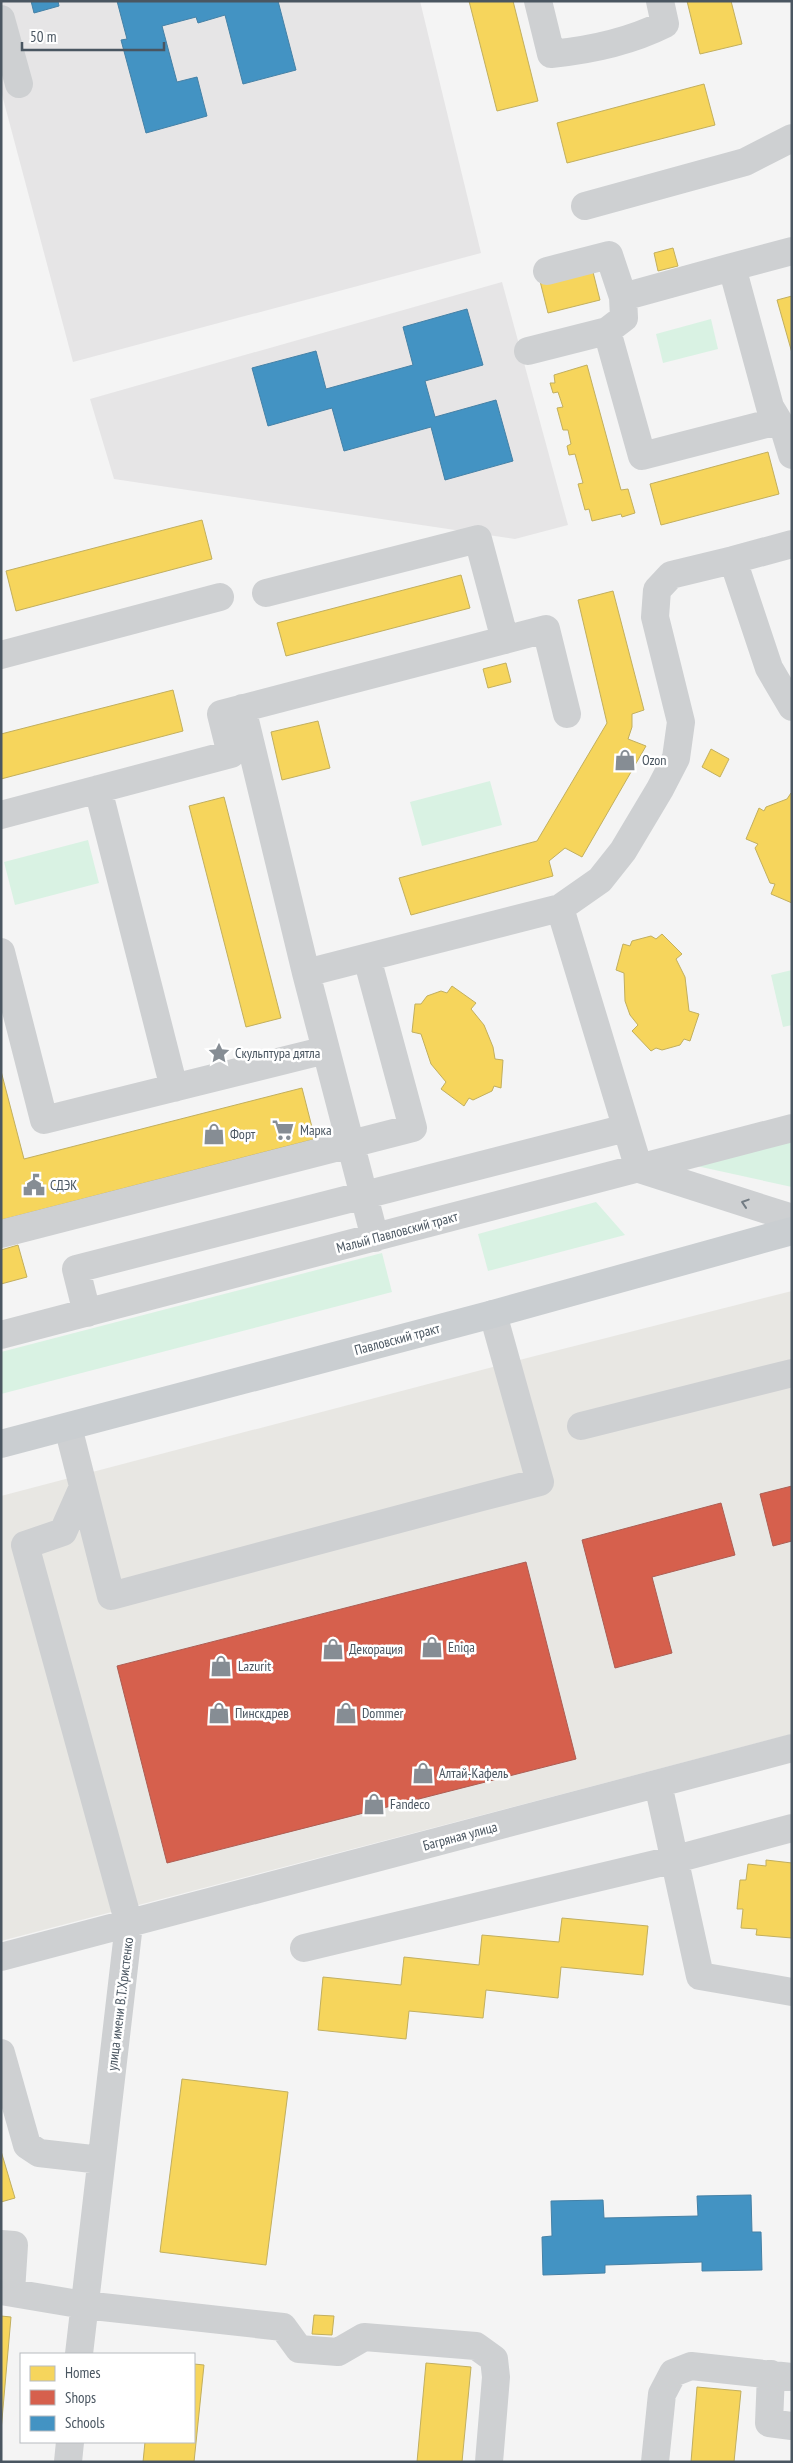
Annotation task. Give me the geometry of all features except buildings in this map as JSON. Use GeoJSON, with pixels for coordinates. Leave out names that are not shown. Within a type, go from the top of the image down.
{"type":"FeatureCollection","features":[{"type":"Feature","properties":{"kind":"main road","name":"Павловский тракт"},"geometry":{"type":"LineString","coordinates":[[1,1444],[493,1314],[792,1231]]}},
{"type":"Feature","properties":{"kind":"street"},"geometry":{"type":"LineString","coordinates":[[538,1],[552,54],[588,51],[640,36],[665,24],[660,1]]}},
{"type":"Feature","properties":{"kind":"street"},"geometry":{"type":"LineString","coordinates":[[1,19],[18,84]]}},
{"type":"Feature","properties":{"kind":"street"},"geometry":{"type":"LineString","coordinates":[[585,206],[745,162],[792,138]]}},
{"type":"Feature","properties":{"kind":"street"},"geometry":{"type":"LineString","coordinates":[[623,297],[792,251]]}},
{"type":"Feature","properties":{"kind":"street"},"geometry":{"type":"LineString","coordinates":[[528,352],[607,331],[624,318],[623,297],[609,255],[547,271]]}},
{"type":"Feature","properties":{"kind":"street"},"geometry":{"type":"LineString","coordinates":[[732,267],[770,407],[785,432],[792,455]]}},
{"type":"Feature","properties":{"kind":"street"},"geometry":{"type":"LineString","coordinates":[[607,331],[642,456],[778,421]]}},
{"type":"Feature","properties":{"kind":"street"},"geometry":{"type":"LineString","coordinates":[[266,593],[478,539],[505,640]]}},
{"type":"Feature","properties":{"kind":"street"},"geometry":{"type":"LineString","coordinates":[[306,972],[560,908],[600,880],[623,850],[660,789],[676,758],[681,722],[655,617],[657,590],[672,575],[792,544]]}},
{"type":"Feature","properties":{"kind":"street"},"geometry":{"type":"LineString","coordinates":[[733,560],[769,668],[792,707]]}},
{"type":"Feature","properties":{"kind":"street"},"geometry":{"type":"LineString","coordinates":[[1,655],[220,597]]}},
{"type":"Feature","properties":{"kind":"street"},"geometry":{"type":"LineString","coordinates":[[375,1238],[306,972],[241,751],[221,714],[546,629],[567,714]]}},
{"type":"Feature","properties":{"kind":"street"},"geometry":{"type":"LineString","coordinates":[[1,815],[241,751]]}},
{"type":"Feature","properties":{"kind":"street"},"geometry":{"type":"LineString","coordinates":[[98,789],[174,1088]]}},
{"type":"Feature","properties":{"kind":"street"},"geometry":{"type":"LineString","coordinates":[[560,908],[639,1169],[792,1218]]}},
{"type":"Feature","properties":{"kind":"street"},"geometry":{"type":"LineString","coordinates":[[1,952],[44,1120],[326,1050]]}},
{"type":"Feature","properties":{"kind":"street"},"geometry":{"type":"LineString","coordinates":[[1,1234],[413,1128],[367,958]]}},
{"type":"Feature","properties":{"kind":"street"},"geometry":{"type":"LineString","coordinates":[[87,1313],[76,1269],[626,1128]]}},
{"type":"Feature","properties":{"kind":"street","name":"Малый Павловский тракт"},"geometry":{"type":"LineString","coordinates":[[1,1335],[792,1128]]}},
{"type":"Feature","properties":{"kind":"street"},"geometry":{"type":"LineString","coordinates":[[68,1427],[111,1596],[540,1482],[493,1314]]}},
{"type":"Feature","properties":{"kind":"street"},"geometry":{"type":"LineString","coordinates":[[581,1426],[792,1373]]}},
{"type":"Feature","properties":{"kind":"street","name":"улица имени В.Т.Христенко"},"geometry":{"type":"LineString","coordinates":[[79,2353],[129,1924],[25,1545],[63,1532],[83,1487]]}},
{"type":"Feature","properties":{"kind":"street","name":"Багряная улица"},"geometry":{"type":"LineString","coordinates":[[1,1957],[792,1748]]}},
{"type":"Feature","properties":{"kind":"street"},"geometry":{"type":"LineString","coordinates":[[658,1784],[676,1859],[700,1976],[792,1992]]}},
{"type":"Feature","properties":{"kind":"street"},"geometry":{"type":"LineString","coordinates":[[304,1948],[676,1859],[792,1828]]}},
{"type":"Feature","properties":{"kind":"street"},"geometry":{"type":"LineString","coordinates":[[1,2053],[27,2145],[39,2152],[101,2160]]}},
{"type":"Feature","properties":{"kind":"street"},"geometry":{"type":"LineString","coordinates":[[1,2244],[14,2245],[6,2291],[84,2305],[283,2326],[299,2348],[338,2352],[364,2337],[476,2346],[494,2358],[496,2377],[489,2462]]}},
{"type":"Feature","properties":{"kind":"street"},"geometry":{"type":"LineString","coordinates":[[655,2462],[662,2394],[673,2373],[691,2366],[781,2376],[769,2423],[792,2426]]}},
{"type":"Feature","properties":{"kind":"street"},"geometry":{"type":"LineString","coordinates":[[68,2462],[70,2443]]}},
{"type":"Feature","properties":{"kind":"shaded area"},"geometry":{"type":"Polygon","coordinates":[[[1,1],[420,1],[481,253],[73,362],[1,91],[1,1]]]}},
{"type":"Feature","properties":{"kind":"shaded area"},"geometry":{"type":"Polygon","coordinates":[[[502,282],[568,525],[515,539],[114,479],[90,399],[502,282]]]}},
{"type":"Feature","properties":{"kind":"shaded area"},"geometry":{"type":"Polygon","coordinates":[[[792,1291],[792,1734],[1,1941],[1,1496],[531,1357],[792,1291]]]}},
{"type":"Feature","properties":{"kind":"green space"},"geometry":{"type":"Polygon","coordinates":[[[711,319],[718,349],[663,363],[656,334],[711,319]]]}},
{"type":"Feature","properties":{"kind":"green space"},"geometry":{"type":"Polygon","coordinates":[[[490,781],[502,825],[422,846],[410,802],[490,781]]]}},
{"type":"Feature","properties":{"kind":"green space"},"geometry":{"type":"Polygon","coordinates":[[[88,840],[99,883],[15,905],[4,862],[88,840]]]}},
{"type":"Feature","properties":{"kind":"green space"},"geometry":{"type":"Polygon","coordinates":[[[792,970],[792,1025],[783,1027],[771,975],[792,970]]]}},
{"type":"Feature","properties":{"kind":"green space"},"geometry":{"type":"Polygon","coordinates":[[[792,1139],[792,1187],[692,1165],[792,1139]]]}},
{"type":"Feature","properties":{"kind":"green space"},"geometry":{"type":"Polygon","coordinates":[[[596,1202],[625,1235],[488,1271],[478,1234],[596,1202]]]}},
{"type":"Feature","properties":{"kind":"green space"},"geometry":{"type":"Polygon","coordinates":[[[382,1253],[392,1292],[1,1394],[1,1352],[382,1253]]]}},
{"type":"Feature","properties":{"kind":"place","name":"Ozon"},"geometry":{"type":"Point","coordinates":[625,760]}},
{"type":"Feature","properties":{"kind":"place","name":"Скульптура дятла"},"geometry":{"type":"Point","coordinates":[219,1053]}},
{"type":"Feature","properties":{"kind":"place","name":"Марка"},"geometry":{"type":"Point","coordinates":[283,1130]}},
{"type":"Feature","properties":{"kind":"place","name":"Форт"},"geometry":{"type":"Point","coordinates":[214,1134]}},
{"type":"Feature","properties":{"kind":"place","name":"СДЭК"},"geometry":{"type":"Point","coordinates":[34,1185]}},
{"type":"Feature","properties":{"kind":"place","name":"Eniqa"},"geometry":{"type":"Point","coordinates":[432,1647]}},
{"type":"Feature","properties":{"kind":"place","name":"Декорация"},"geometry":{"type":"Point","coordinates":[333,1649]}},
{"type":"Feature","properties":{"kind":"place","name":"Lazurit"},"geometry":{"type":"Point","coordinates":[221,1666]}},
{"type":"Feature","properties":{"kind":"place","name":"Пинскдрев"},"geometry":{"type":"Point","coordinates":[219,1713]}},
{"type":"Feature","properties":{"kind":"place","name":"Dommer"},"geometry":{"type":"Point","coordinates":[346,1713]}},
{"type":"Feature","properties":{"kind":"place","name":"Алтай-Кафель"},"geometry":{"type":"Point","coordinates":[423,1773]}},
{"type":"Feature","properties":{"kind":"place","name":"Fandeco"},"geometry":{"type":"Point","coordinates":[374,1804]}}]}
